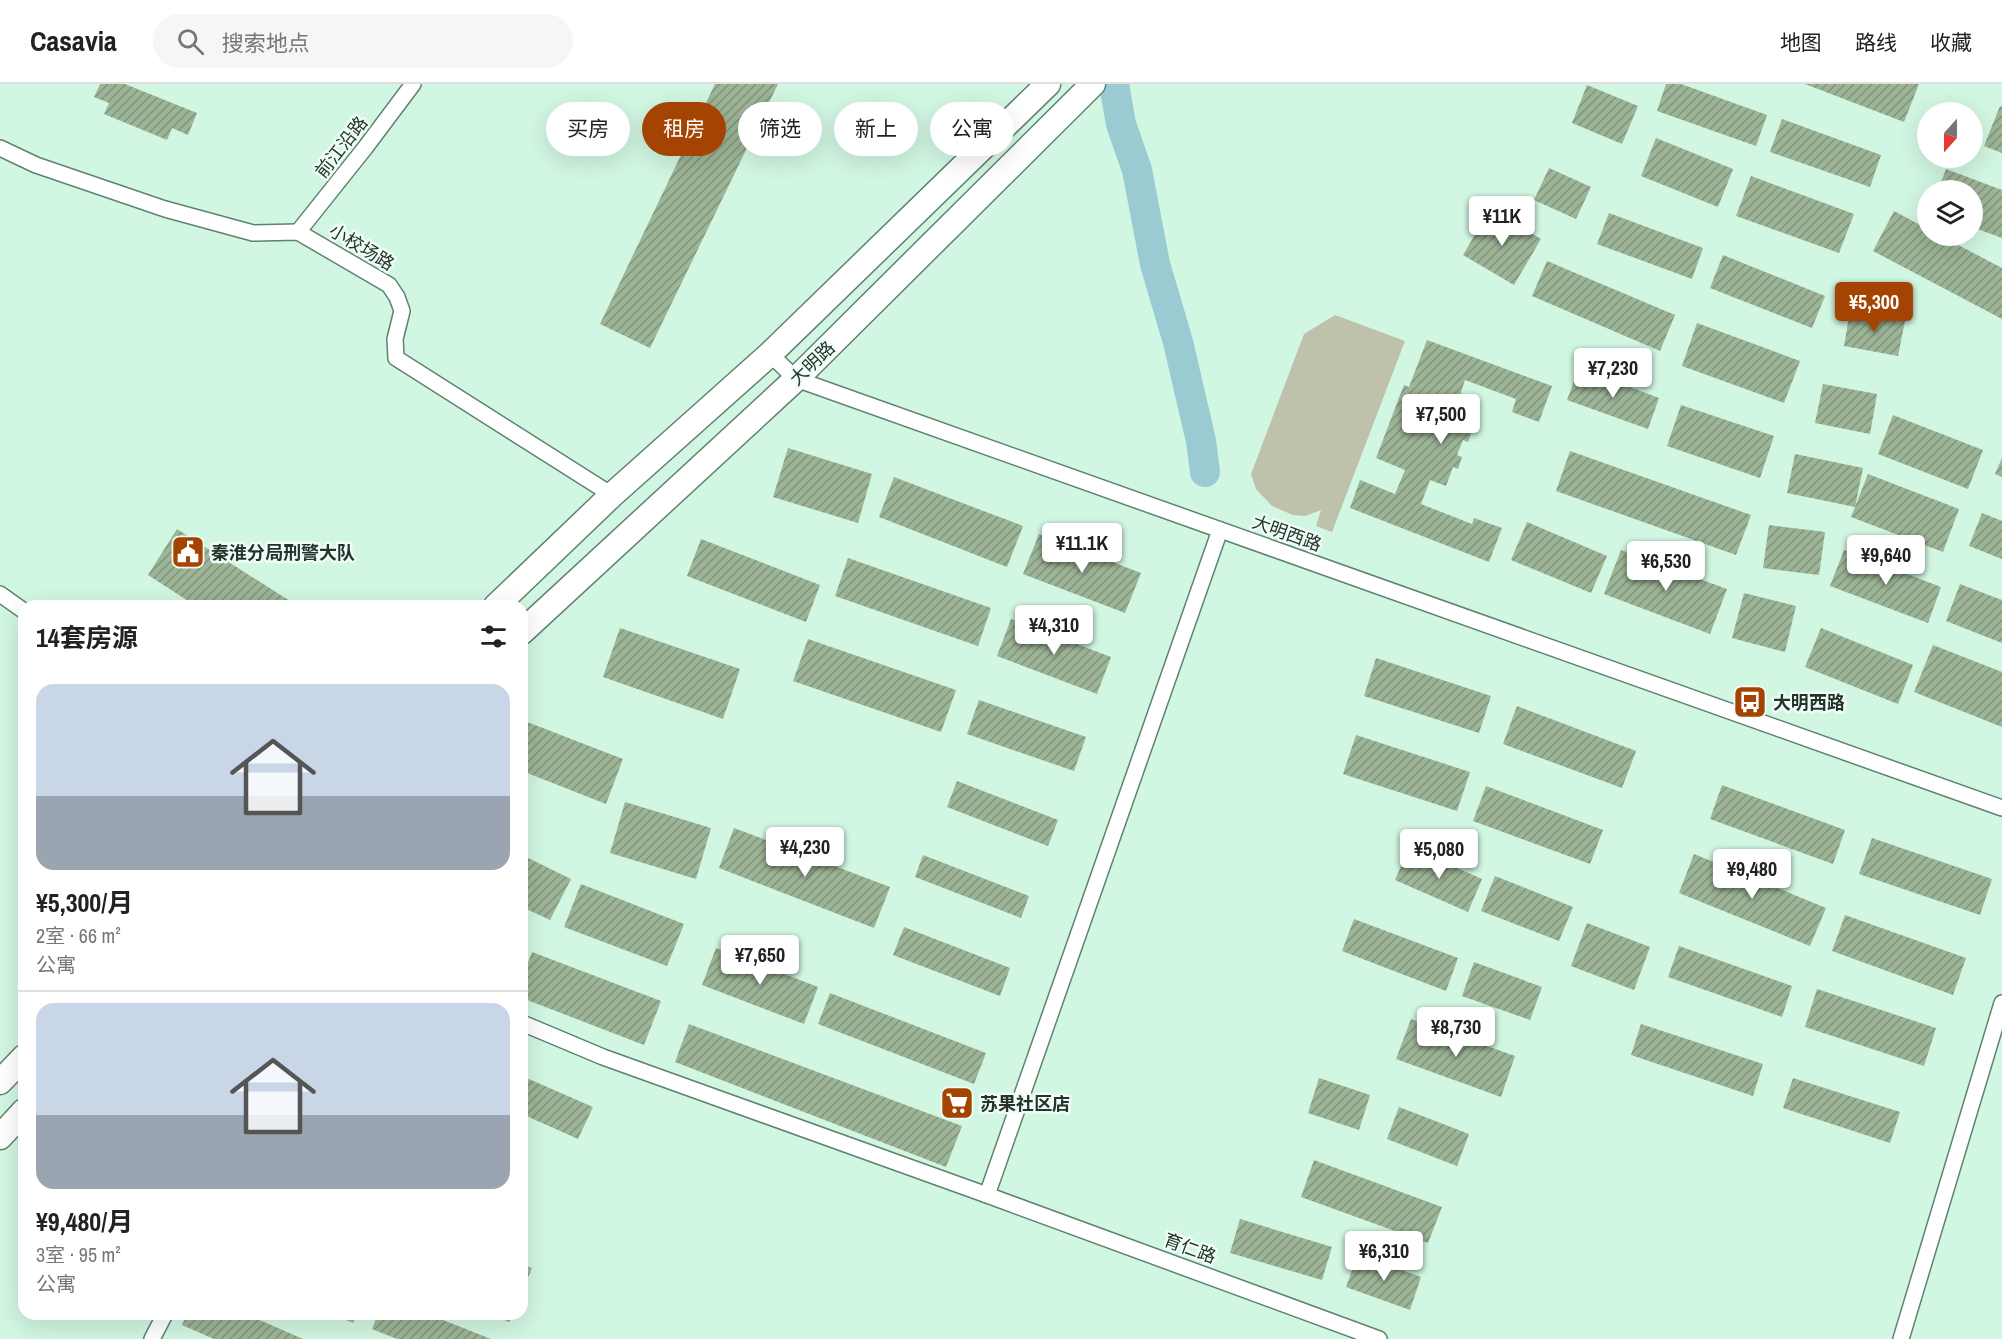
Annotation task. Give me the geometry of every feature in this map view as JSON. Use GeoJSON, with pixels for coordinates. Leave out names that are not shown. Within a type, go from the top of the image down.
{"type":"FeatureCollection","features":[{"type":"Feature","properties":{"kind":"main road"},"geometry":{"type":"LineString","coordinates":[[502,600],[612,495],[770,354],[1048,84]]}},
{"type":"Feature","properties":{"kind":"main road","name":"大明路"},"geometry":{"type":"LineString","coordinates":[[528,626],[796,379],[1092,84]]}},
{"type":"Feature","properties":{"kind":"main road"},"geometry":{"type":"LineString","coordinates":[[0,1082],[18,1063]]}},
{"type":"Feature","properties":{"kind":"main road"},"geometry":{"type":"LineString","coordinates":[[0,1137],[18,1118]]}},
{"type":"Feature","properties":{"kind":"street","name":"前江沿路"},"geometry":{"type":"LineString","coordinates":[[298,232],[413,84]]}},
{"type":"Feature","properties":{"kind":"street"},"geometry":{"type":"LineString","coordinates":[[0,148],[36,165],[165,209],[253,233],[298,232]]}},
{"type":"Feature","properties":{"kind":"street","name":"小校场路"},"geometry":{"type":"LineString","coordinates":[[298,232],[389,285],[402,311],[395,339],[396,358],[612,495]]}},
{"type":"Feature","properties":{"kind":"street","name":"大明西路"},"geometry":{"type":"LineString","coordinates":[[770,354],[796,379],[2002,808]]}},
{"type":"Feature","properties":{"kind":"street"},"geometry":{"type":"LineString","coordinates":[[987,1195],[1220,530]]}},
{"type":"Feature","properties":{"kind":"street"},"geometry":{"type":"LineString","coordinates":[[0,594],[18,607]]}},
{"type":"Feature","properties":{"kind":"street"},"geometry":{"type":"LineString","coordinates":[[1901,1339],[2002,1003]]}},
{"type":"Feature","properties":{"kind":"street","name":"育仁路"},"geometry":{"type":"LineString","coordinates":[[528,1026],[603,1057],[1379,1339]]}},
{"type":"Feature","properties":{"kind":"street"},"geometry":{"type":"LineString","coordinates":[[152,1339],[162,1320]]}},
{"type":"Feature","properties":{"kind":"green space"},"geometry":{"type":"Polygon","coordinates":[[[1335,315],[1405,341],[1332,532],[1316,526],[1321,510],[1305,516],[1293,515],[1272,506],[1256,489],[1251,474],[1304,334],[1335,315]]]}},
{"type":"Feature","properties":{"kind":"building"},"geometry":{"type":"Polygon","coordinates":[[[100,84],[125,84],[197,113],[188,135],[172,128],[167,140],[104,114],[109,103],[94,97],[100,84]]]}},
{"type":"Feature","properties":{"kind":"building"},"geometry":{"type":"Polygon","coordinates":[[[715,84],[778,84],[769,102],[738,102],[738,156],[743,156],[650,348],[600,324],[680,156],[726,156],[726,102],[706,102],[715,84]]]}},
{"type":"Feature","properties":{"kind":"building"},"geometry":{"type":"Polygon","coordinates":[[[1666,84],[1681,84],[1767,115],[1756,146],[1657,111],[1666,84]]]}},
{"type":"Feature","properties":{"kind":"building"},"geometry":{"type":"Polygon","coordinates":[[[1805,84],[1919,84],[1904,122],[1805,84]]]}},
{"type":"Feature","properties":{"kind":"building"},"geometry":{"type":"Polygon","coordinates":[[[1587,85],[1638,106],[1622,144],[1572,123],[1587,85]]]}},
{"type":"Feature","properties":{"kind":"building"},"geometry":{"type":"Polygon","coordinates":[[[2000,106],[2002,107],[2002,153],[1984,146],[2000,106]]]}},
{"type":"Feature","properties":{"kind":"building"},"geometry":{"type":"Polygon","coordinates":[[[1782,119],[1881,155],[1870,187],[1770,152],[1782,119]]]}},
{"type":"Feature","properties":{"kind":"building"},"geometry":{"type":"Polygon","coordinates":[[[1656,138],[1733,169],[1718,207],[1641,176],[1656,138]]]}},
{"type":"Feature","properties":{"kind":"building"},"geometry":{"type":"Polygon","coordinates":[[[1549,168],[1591,187],[1576,219],[1534,200],[1549,168]]]}},
{"type":"Feature","properties":{"kind":"building"},"geometry":{"type":"Polygon","coordinates":[[[1946,169],[1975,180],[1942,180],[1946,169]]]}},
{"type":"Feature","properties":{"kind":"building"},"geometry":{"type":"Polygon","coordinates":[[[1751,176],[1854,214],[1839,253],[1736,216],[1751,176]]]}},
{"type":"Feature","properties":{"kind":"building"},"geometry":{"type":"Polygon","coordinates":[[[1983,183],[2002,190],[2002,238],[1983,231],[1983,183]]]}},
{"type":"Feature","properties":{"kind":"building"},"geometry":{"type":"Polygon","coordinates":[[[1490,209],[1541,239],[1514,285],[1463,255],[1490,209]]]}},
{"type":"Feature","properties":{"kind":"building"},"geometry":{"type":"Polygon","coordinates":[[[1894,211],[1917,223],[1917,246],[1960,246],[2002,268],[2002,319],[1873,251],[1894,211]]]}},
{"type":"Feature","properties":{"kind":"building"},"geometry":{"type":"Polygon","coordinates":[[[1609,213],[1703,248],[1692,279],[1597,244],[1609,213]]]}},
{"type":"Feature","properties":{"kind":"building"},"geometry":{"type":"Polygon","coordinates":[[[1723,255],[1825,296],[1812,328],[1710,288],[1723,255]]]}},
{"type":"Feature","properties":{"kind":"building"},"geometry":{"type":"Polygon","coordinates":[[[1547,261],[1675,315],[1660,351],[1532,296],[1547,261]]]}},
{"type":"Feature","properties":{"kind":"building"},"geometry":{"type":"Polygon","coordinates":[[[1850,311],[1905,321],[1898,356],[1844,346],[1850,311]]]}},
{"type":"Feature","properties":{"kind":"building"},"geometry":{"type":"Polygon","coordinates":[[[1697,323],[1800,361],[1784,403],[1682,366],[1697,323]]]}},
{"type":"Feature","properties":{"kind":"building"},"geometry":{"type":"Polygon","coordinates":[[[1427,340],[1552,386],[1539,422],[1512,412],[1516,399],[1465,380],[1456,407],[1472,413],[1465,431],[1471,434],[1468,442],[1463,440],[1457,455],[1462,457],[1458,469],[1453,467],[1446,486],[1430,480],[1421,504],[1472,524],[1474,518],[1502,528],[1489,562],[1350,508],[1360,480],[1395,494],[1405,470],[1376,458],[1404,385],[1409,387],[1427,340]]]}},
{"type":"Feature","properties":{"kind":"building"},"geometry":{"type":"Polygon","coordinates":[[[1579,368],[1659,398],[1648,429],[1567,400],[1579,368]]]}},
{"type":"Feature","properties":{"kind":"building"},"geometry":{"type":"Polygon","coordinates":[[[1823,384],[1877,394],[1870,434],[1815,423],[1823,384]]]}},
{"type":"Feature","properties":{"kind":"building"},"geometry":{"type":"Polygon","coordinates":[[[1681,405],[1774,436],[1760,478],[1667,446],[1681,405]]]}},
{"type":"Feature","properties":{"kind":"building"},"geometry":{"type":"Polygon","coordinates":[[[1893,415],[1983,450],[1968,489],[1878,454],[1893,415]]]}},
{"type":"Feature","properties":{"kind":"building"},"geometry":{"type":"Polygon","coordinates":[[[788,448],[872,474],[858,523],[773,497],[788,448]]]}},
{"type":"Feature","properties":{"kind":"building"},"geometry":{"type":"Polygon","coordinates":[[[1570,451],[1751,515],[1736,555],[1556,491],[1570,451]]]}},
{"type":"Feature","properties":{"kind":"building"},"geometry":{"type":"Polygon","coordinates":[[[1795,454],[1863,468],[1855,507],[1787,493],[1795,454]]]}},
{"type":"Feature","properties":{"kind":"building"},"geometry":{"type":"Polygon","coordinates":[[[2002,458],[2002,477],[1995,474],[2002,458]]]}},
{"type":"Feature","properties":{"kind":"building"},"geometry":{"type":"Polygon","coordinates":[[[1868,474],[1959,509],[1943,552],[1851,517],[1868,474]]]}},
{"type":"Feature","properties":{"kind":"building"},"geometry":{"type":"Polygon","coordinates":[[[894,477],[1023,526],[1007,567],[879,517],[894,477]]]}},
{"type":"Feature","properties":{"kind":"building"},"geometry":{"type":"Polygon","coordinates":[[[1982,513],[2002,521],[2002,559],[1969,546],[1982,513]]]}},
{"type":"Feature","properties":{"kind":"building"},"geometry":{"type":"Polygon","coordinates":[[[1527,522],[1607,556],[1591,593],[1511,560],[1527,522]]]}},
{"type":"Feature","properties":{"kind":"building"},"geometry":{"type":"Polygon","coordinates":[[[1769,525],[1825,532],[1819,575],[1763,568],[1769,525]]]}},
{"type":"Feature","properties":{"kind":"building","name":"秦淮分局刑警大队"},"geometry":{"type":"Polygon","coordinates":[[[177,529],[288,600],[187,600],[148,575],[177,529]]]}},
{"type":"Feature","properties":{"kind":"building"},"geometry":{"type":"Polygon","coordinates":[[[1039,534],[1141,573],[1125,613],[1023,574],[1039,534]]]}},
{"type":"Feature","properties":{"kind":"building"},"geometry":{"type":"Polygon","coordinates":[[[701,539],[820,585],[806,622],[687,576],[701,539]]]}},
{"type":"Feature","properties":{"kind":"building"},"geometry":{"type":"Polygon","coordinates":[[[1621,550],[1727,589],[1710,634],[1604,594],[1621,550]]]}},
{"type":"Feature","properties":{"kind":"building"},"geometry":{"type":"Polygon","coordinates":[[[1844,550],[1941,587],[1928,623],[1830,586],[1844,550]]]}},
{"type":"Feature","properties":{"kind":"building"},"geometry":{"type":"Polygon","coordinates":[[[848,558],[991,608],[978,646],[835,596],[848,558]]]}},
{"type":"Feature","properties":{"kind":"building"},"geometry":{"type":"Polygon","coordinates":[[[1960,584],[2002,600],[2002,643],[1946,621],[1960,584]]]}},
{"type":"Feature","properties":{"kind":"building"},"geometry":{"type":"Polygon","coordinates":[[[1744,593],[1796,606],[1785,652],[1732,638],[1744,593]]]}},
{"type":"Feature","properties":{"kind":"building"},"geometry":{"type":"Polygon","coordinates":[[[1011,619],[1111,657],[1097,694],[997,656],[1011,619]]]}},
{"type":"Feature","properties":{"kind":"building"},"geometry":{"type":"Polygon","coordinates":[[[620,628],[740,669],[723,719],[603,677],[620,628]]]}},
{"type":"Feature","properties":{"kind":"building"},"geometry":{"type":"Polygon","coordinates":[[[1821,628],[1913,665],[1898,704],[1805,667],[1821,628]]]}},
{"type":"Feature","properties":{"kind":"building"},"geometry":{"type":"Polygon","coordinates":[[[808,639],[956,690],[941,732],[793,681],[808,639]]]}},
{"type":"Feature","properties":{"kind":"building"},"geometry":{"type":"Polygon","coordinates":[[[1933,645],[2002,672],[2002,727],[1914,692],[1933,645]]]}},
{"type":"Feature","properties":{"kind":"building"},"geometry":{"type":"Polygon","coordinates":[[[1376,658],[1491,696],[1479,733],[1364,696],[1376,658]]]}},
{"type":"Feature","properties":{"kind":"building"},"geometry":{"type":"Polygon","coordinates":[[[979,700],[1086,737],[1074,771],[967,734],[979,700]]]}},
{"type":"Feature","properties":{"kind":"building"},"geometry":{"type":"Polygon","coordinates":[[[1517,706],[1636,751],[1622,788],[1503,744],[1517,706]]]}},
{"type":"Feature","properties":{"kind":"building"},"geometry":{"type":"Polygon","coordinates":[[[528,722],[623,759],[606,804],[528,773],[528,722]]]}},
{"type":"Feature","properties":{"kind":"building"},"geometry":{"type":"Polygon","coordinates":[[[1356,735],[1470,772],[1457,811],[1343,774],[1356,735]]]}},
{"type":"Feature","properties":{"kind":"building"},"geometry":{"type":"Polygon","coordinates":[[[957,781],[1058,820],[1048,846],[947,807],[957,781]]]}},
{"type":"Feature","properties":{"kind":"building"},"geometry":{"type":"Polygon","coordinates":[[[1722,785],[1845,830],[1833,864],[1710,819],[1722,785]]]}},
{"type":"Feature","properties":{"kind":"building"},"geometry":{"type":"Polygon","coordinates":[[[1486,786],[1603,830],[1590,864],[1473,821],[1486,786]]]}},
{"type":"Feature","properties":{"kind":"building"},"geometry":{"type":"Polygon","coordinates":[[[625,802],[711,828],[696,879],[610,853],[625,802]]]}},
{"type":"Feature","properties":{"kind":"building"},"geometry":{"type":"Polygon","coordinates":[[[734,828],[890,887],[874,928],[719,868],[734,828]]]}},
{"type":"Feature","properties":{"kind":"building"},"geometry":{"type":"Polygon","coordinates":[[[1872,838],[1992,879],[1980,915],[1859,874],[1872,838]]]}},
{"type":"Feature","properties":{"kind":"building"},"geometry":{"type":"Polygon","coordinates":[[[1409,847],[1482,879],[1468,912],[1395,880],[1409,847]]]}},
{"type":"Feature","properties":{"kind":"building"},"geometry":{"type":"Polygon","coordinates":[[[1694,854],[1826,908],[1810,946],[1679,893],[1694,854]]]}},
{"type":"Feature","properties":{"kind":"building"},"geometry":{"type":"Polygon","coordinates":[[[923,855],[1029,896],[1021,918],[915,877],[923,855]]]}},
{"type":"Feature","properties":{"kind":"building"},"geometry":{"type":"Polygon","coordinates":[[[528,858],[571,879],[550,920],[528,910],[528,858]]]}},
{"type":"Feature","properties":{"kind":"building"},"geometry":{"type":"Polygon","coordinates":[[[1495,876],[1573,907],[1559,941],[1481,911],[1495,876]]]}},
{"type":"Feature","properties":{"kind":"building"},"geometry":{"type":"Polygon","coordinates":[[[581,884],[684,924],[667,966],[564,927],[581,884]]]}},
{"type":"Feature","properties":{"kind":"building"},"geometry":{"type":"Polygon","coordinates":[[[1845,915],[1966,958],[1953,995],[1832,951],[1845,915]]]}},
{"type":"Feature","properties":{"kind":"building"},"geometry":{"type":"Polygon","coordinates":[[[1354,919],[1458,958],[1446,991],[1342,951],[1354,919]]]}},
{"type":"Feature","properties":{"kind":"building"},"geometry":{"type":"Polygon","coordinates":[[[1587,923],[1650,947],[1634,990],[1571,966],[1587,923]]]}},
{"type":"Feature","properties":{"kind":"building"},"geometry":{"type":"Polygon","coordinates":[[[904,927],[1010,968],[1000,996],[893,955],[904,927]]]}},
{"type":"Feature","properties":{"kind":"building"},"geometry":{"type":"Polygon","coordinates":[[[1679,946],[1792,986],[1782,1017],[1668,977],[1679,946]]]}},
{"type":"Feature","properties":{"kind":"building"},"geometry":{"type":"Polygon","coordinates":[[[716,948],[818,987],[804,1024],[702,985],[716,948]]]}},
{"type":"Feature","properties":{"kind":"building"},"geometry":{"type":"Polygon","coordinates":[[[532,952],[661,1001],[644,1045],[528,1000],[528,962],[532,952]]]}},
{"type":"Feature","properties":{"kind":"building"},"geometry":{"type":"Polygon","coordinates":[[[1474,962],[1542,987],[1530,1020],[1462,996],[1474,962]]]}},
{"type":"Feature","properties":{"kind":"building"},"geometry":{"type":"Polygon","coordinates":[[[1817,989],[1936,1028],[1924,1066],[1805,1027],[1817,989]]]}},
{"type":"Feature","properties":{"kind":"building"},"geometry":{"type":"Polygon","coordinates":[[[830,993],[986,1053],[974,1084],[818,1024],[830,993]]]}},
{"type":"Feature","properties":{"kind":"building"},"geometry":{"type":"Polygon","coordinates":[[[1411,1019],[1515,1056],[1501,1097],[1396,1059],[1411,1019]]]}},
{"type":"Feature","properties":{"kind":"building"},"geometry":{"type":"Polygon","coordinates":[[[689,1024],[962,1126],[946,1167],[675,1062],[689,1024]]]}},
{"type":"Feature","properties":{"kind":"building"},"geometry":{"type":"Polygon","coordinates":[[[1641,1024],[1763,1064],[1753,1096],[1631,1055],[1641,1024]]]}},
{"type":"Feature","properties":{"kind":"building"},"geometry":{"type":"Polygon","coordinates":[[[1319,1078],[1370,1095],[1359,1130],[1308,1113],[1319,1078]]]}},
{"type":"Feature","properties":{"kind":"building"},"geometry":{"type":"Polygon","coordinates":[[[1793,1078],[1900,1112],[1890,1143],[1783,1108],[1793,1078]]]}},
{"type":"Feature","properties":{"kind":"building"},"geometry":{"type":"Polygon","coordinates":[[[528,1079],[593,1107],[578,1139],[528,1117],[528,1079]]]}},
{"type":"Feature","properties":{"kind":"building"},"geometry":{"type":"Polygon","coordinates":[[[1399,1107],[1469,1134],[1457,1166],[1387,1139],[1399,1107]]]}},
{"type":"Feature","properties":{"kind":"building"},"geometry":{"type":"Polygon","coordinates":[[[1314,1160],[1442,1207],[1428,1243],[1301,1197],[1314,1160]]]}},
{"type":"Feature","properties":{"kind":"building"},"geometry":{"type":"Polygon","coordinates":[[[1240,1219],[1332,1247],[1322,1280],[1230,1253],[1240,1219]]]}},
{"type":"Feature","properties":{"kind":"building"},"geometry":{"type":"Polygon","coordinates":[[[1358,1254],[1421,1277],[1410,1310],[1346,1287],[1358,1254]]]}},
{"type":"Feature","properties":{"kind":"building"},"geometry":{"type":"Polygon","coordinates":[[[184,1320],[260,1320],[303,1339],[214,1339],[182,1325],[184,1320]]]}},
{"type":"Feature","properties":{"kind":"building"},"geometry":{"type":"Polygon","coordinates":[[[376,1320],[443,1320],[491,1339],[397,1339],[372,1329],[376,1320]]]}},
{"type":"Feature","properties":{"kind":"waterway"},"geometry":{"type":"LineString","coordinates":[[1114,84],[1121,124],[1137,170],[1155,264],[1178,342],[1201,441],[1205,472]]}},
{"type":"Feature","properties":{"kind":"place","name":"秦淮分局刑警大队"},"geometry":{"type":"Point","coordinates":[188,552]}},
{"type":"Feature","properties":{"kind":"place","name":"大明西路"},"geometry":{"type":"Point","coordinates":[1750,702]}},
{"type":"Feature","properties":{"kind":"place","name":"苏果社区店"},"geometry":{"type":"Point","coordinates":[957,1103]}}]}
